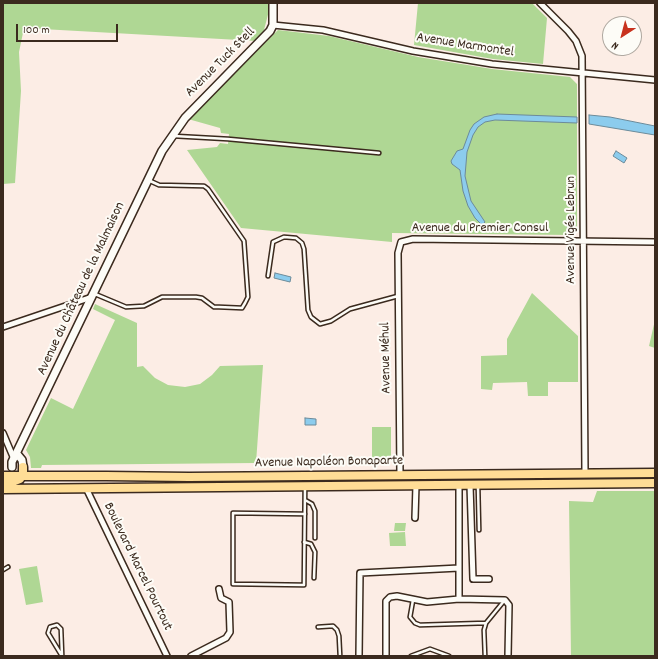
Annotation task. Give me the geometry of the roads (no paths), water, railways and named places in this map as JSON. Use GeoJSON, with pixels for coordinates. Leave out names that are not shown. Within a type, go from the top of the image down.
{"type":"FeatureCollection","features":[{"type":"Feature","properties":{"kind":"main road"},"geometry":{"type":"LineString","coordinates":[[12,483],[14,460]]}},
{"type":"Feature","properties":{"kind":"main road"},"geometry":{"type":"LineString","coordinates":[[3,483],[12,483],[22,476],[23,467]]}},
{"type":"Feature","properties":{"kind":"main road"},"geometry":{"type":"LineString","coordinates":[[620,473],[623,480],[621,484]]}},
{"type":"Feature","properties":{"kind":"main road","name":"Avenue Napoléon Bonaparte"},"geometry":{"type":"LineString","coordinates":[[22,476],[144,477],[655,473]]}},
{"type":"Feature","properties":{"kind":"main road"},"geometry":{"type":"LineString","coordinates":[[475,485],[481,480],[480,474]]}},
{"type":"Feature","properties":{"kind":"main road","name":"Avenue Napoléon Bonaparte"},"geometry":{"type":"LineString","coordinates":[[3,476],[12,483],[86,488],[655,483]]}},
{"type":"Feature","properties":{"kind":"main road"},"geometry":{"type":"LineString","coordinates":[[80,476],[86,488],[92,482],[138,482],[144,477]]}},
{"type":"Feature","properties":{"kind":"main road","name":"Avenue Napoléon Bonaparte"},"geometry":{"type":"LineString","coordinates":[[3,489],[12,483]]}},
{"type":"Feature","properties":{"kind":"street","name":"Avenue Tuck Stell"},"geometry":{"type":"LineString","coordinates":[[172,136],[185,118],[266,36],[273,25],[273,3]]}},
{"type":"Feature","properties":{"kind":"street","name":"Avenue Vigée Lebrun"},"geometry":{"type":"LineString","coordinates":[[540,3],[576,41],[582,56],[585,473]]}},
{"type":"Feature","properties":{"kind":"street","name":"Avenue Marmontel"},"geometry":{"type":"LineString","coordinates":[[273,25],[324,30],[413,51],[492,64],[655,80]]}},
{"type":"Feature","properties":{"kind":"street","name":"Avenue du Château de la Malmaison"},"geometry":{"type":"LineString","coordinates":[[14,460],[162,151],[172,136]]}},
{"type":"Feature","properties":{"kind":"street","name":"Avenue du Premier Consul"},"geometry":{"type":"LineString","coordinates":[[401,242],[413,239],[655,242]]}},
{"type":"Feature","properties":{"kind":"street","name":"Avenue Méhul"},"geometry":{"type":"LineString","coordinates":[[400,475],[398,253],[401,242]]}},
{"type":"Feature","properties":{"kind":"street"},"geometry":{"type":"LineString","coordinates":[[3,327],[93,295]]}},
{"type":"Feature","properties":{"kind":"street"},"geometry":{"type":"LineString","coordinates":[[3,433],[14,460],[22,460],[23,467]]}},
{"type":"Feature","properties":{"kind":"street"},"geometry":{"type":"LineString","coordinates":[[415,518],[416,485]]}},
{"type":"Feature","properties":{"kind":"street"},"geometry":{"type":"LineString","coordinates":[[459,485],[459,598]]}},
{"type":"Feature","properties":{"kind":"street"},"geometry":{"type":"LineString","coordinates":[[475,485],[473,579],[489,579]]}},
{"type":"Feature","properties":{"kind":"street","name":"Boulevard Marcel Pourtout"},"geometry":{"type":"LineString","coordinates":[[86,488],[167,656]]}},
{"type":"Feature","properties":{"kind":"street"},"geometry":{"type":"LineString","coordinates":[[360,656],[360,573],[459,568]]}},
{"type":"Feature","properties":{"kind":"street"},"geometry":{"type":"LineString","coordinates":[[191,656],[226,638],[230,632],[229,602],[221,598],[219,589]]}},
{"type":"Feature","properties":{"kind":"street"},"geometry":{"type":"LineString","coordinates":[[386,656],[386,601],[390,597],[397,596],[427,602],[459,598],[505,600],[509,605],[508,656]]}},
{"type":"Feature","properties":{"kind":"lane"},"geometry":{"type":"LineString","coordinates":[[172,136],[228,139],[379,153]]}},
{"type":"Feature","properties":{"kind":"lane"},"geometry":{"type":"LineString","coordinates":[[93,295],[126,307],[144,306],[162,297],[202,298],[214,307],[242,308],[246,304],[248,297],[244,241],[208,189],[204,186],[159,185],[148,180]]}},
{"type":"Feature","properties":{"kind":"lane"},"geometry":{"type":"LineString","coordinates":[[268,276],[272,242],[284,236],[296,238],[302,243],[304,250],[308,310],[311,316],[320,324],[330,321],[350,309],[398,296]]}},
{"type":"Feature","properties":{"kind":"lane"},"geometry":{"type":"LineString","coordinates":[[475,485],[479,530]]}},
{"type":"Feature","properties":{"kind":"lane"},"geometry":{"type":"LineString","coordinates":[[305,514],[233,513],[233,584],[304,585],[306,486]]}},
{"type":"Feature","properties":{"kind":"lane"},"geometry":{"type":"LineString","coordinates":[[305,500],[312,504],[315,511],[315,538]]}},
{"type":"Feature","properties":{"kind":"lane"},"geometry":{"type":"LineString","coordinates":[[304,542],[311,544],[315,552],[314,578]]}},
{"type":"Feature","properties":{"kind":"lane"},"geometry":{"type":"LineString","coordinates":[[3,570],[8,567]]}},
{"type":"Feature","properties":{"kind":"lane"},"geometry":{"type":"LineString","coordinates":[[413,599],[410,617],[415,623],[420,625],[486,623]]}},
{"type":"Feature","properties":{"kind":"lane"},"geometry":{"type":"LineString","coordinates":[[485,656],[484,630],[486,623],[505,600]]}},
{"type":"Feature","properties":{"kind":"lane"},"geometry":{"type":"LineString","coordinates":[[56,625],[61,629],[62,655],[48,633],[50,627],[56,625]]}},
{"type":"Feature","properties":{"kind":"lane"},"geometry":{"type":"LineString","coordinates":[[318,627],[333,626],[337,630],[339,636],[340,656]]}},
{"type":"Feature","properties":{"kind":"lane"},"geometry":{"type":"LineString","coordinates":[[412,656],[421,651],[430,649],[439,651],[449,656]]}},
{"type":"Feature","properties":{"kind":"lane"},"geometry":{"type":"LineString","coordinates":[[438,656],[439,651]]}},
{"type":"Feature","properties":{"kind":"water"},"geometry":{"type":"Polygon","coordinates":[[[497,114],[577,117],[577,123],[495,120],[485,122],[478,127],[473,135],[467,152],[465,176],[471,201],[485,222],[482,225],[475,218],[468,206],[463,191],[460,170],[452,164],[451,161],[457,151],[463,149],[470,130],[474,124],[484,117],[497,114]]]}},
{"type":"Feature","properties":{"kind":"water"},"geometry":{"type":"Polygon","coordinates":[[[589,115],[610,117],[655,126],[655,135],[589,124],[589,115]]]}},
{"type":"Feature","properties":{"kind":"water"},"geometry":{"type":"Polygon","coordinates":[[[616,151],[627,158],[624,163],[613,156],[616,151]]]}},
{"type":"Feature","properties":{"kind":"water"},"geometry":{"type":"Polygon","coordinates":[[[275,273],[291,277],[290,282],[274,278],[275,273]]]}},
{"type":"Feature","properties":{"kind":"water"},"geometry":{"type":"Polygon","coordinates":[[[305,418],[316,419],[316,425],[305,425],[305,418]]]}}]}
